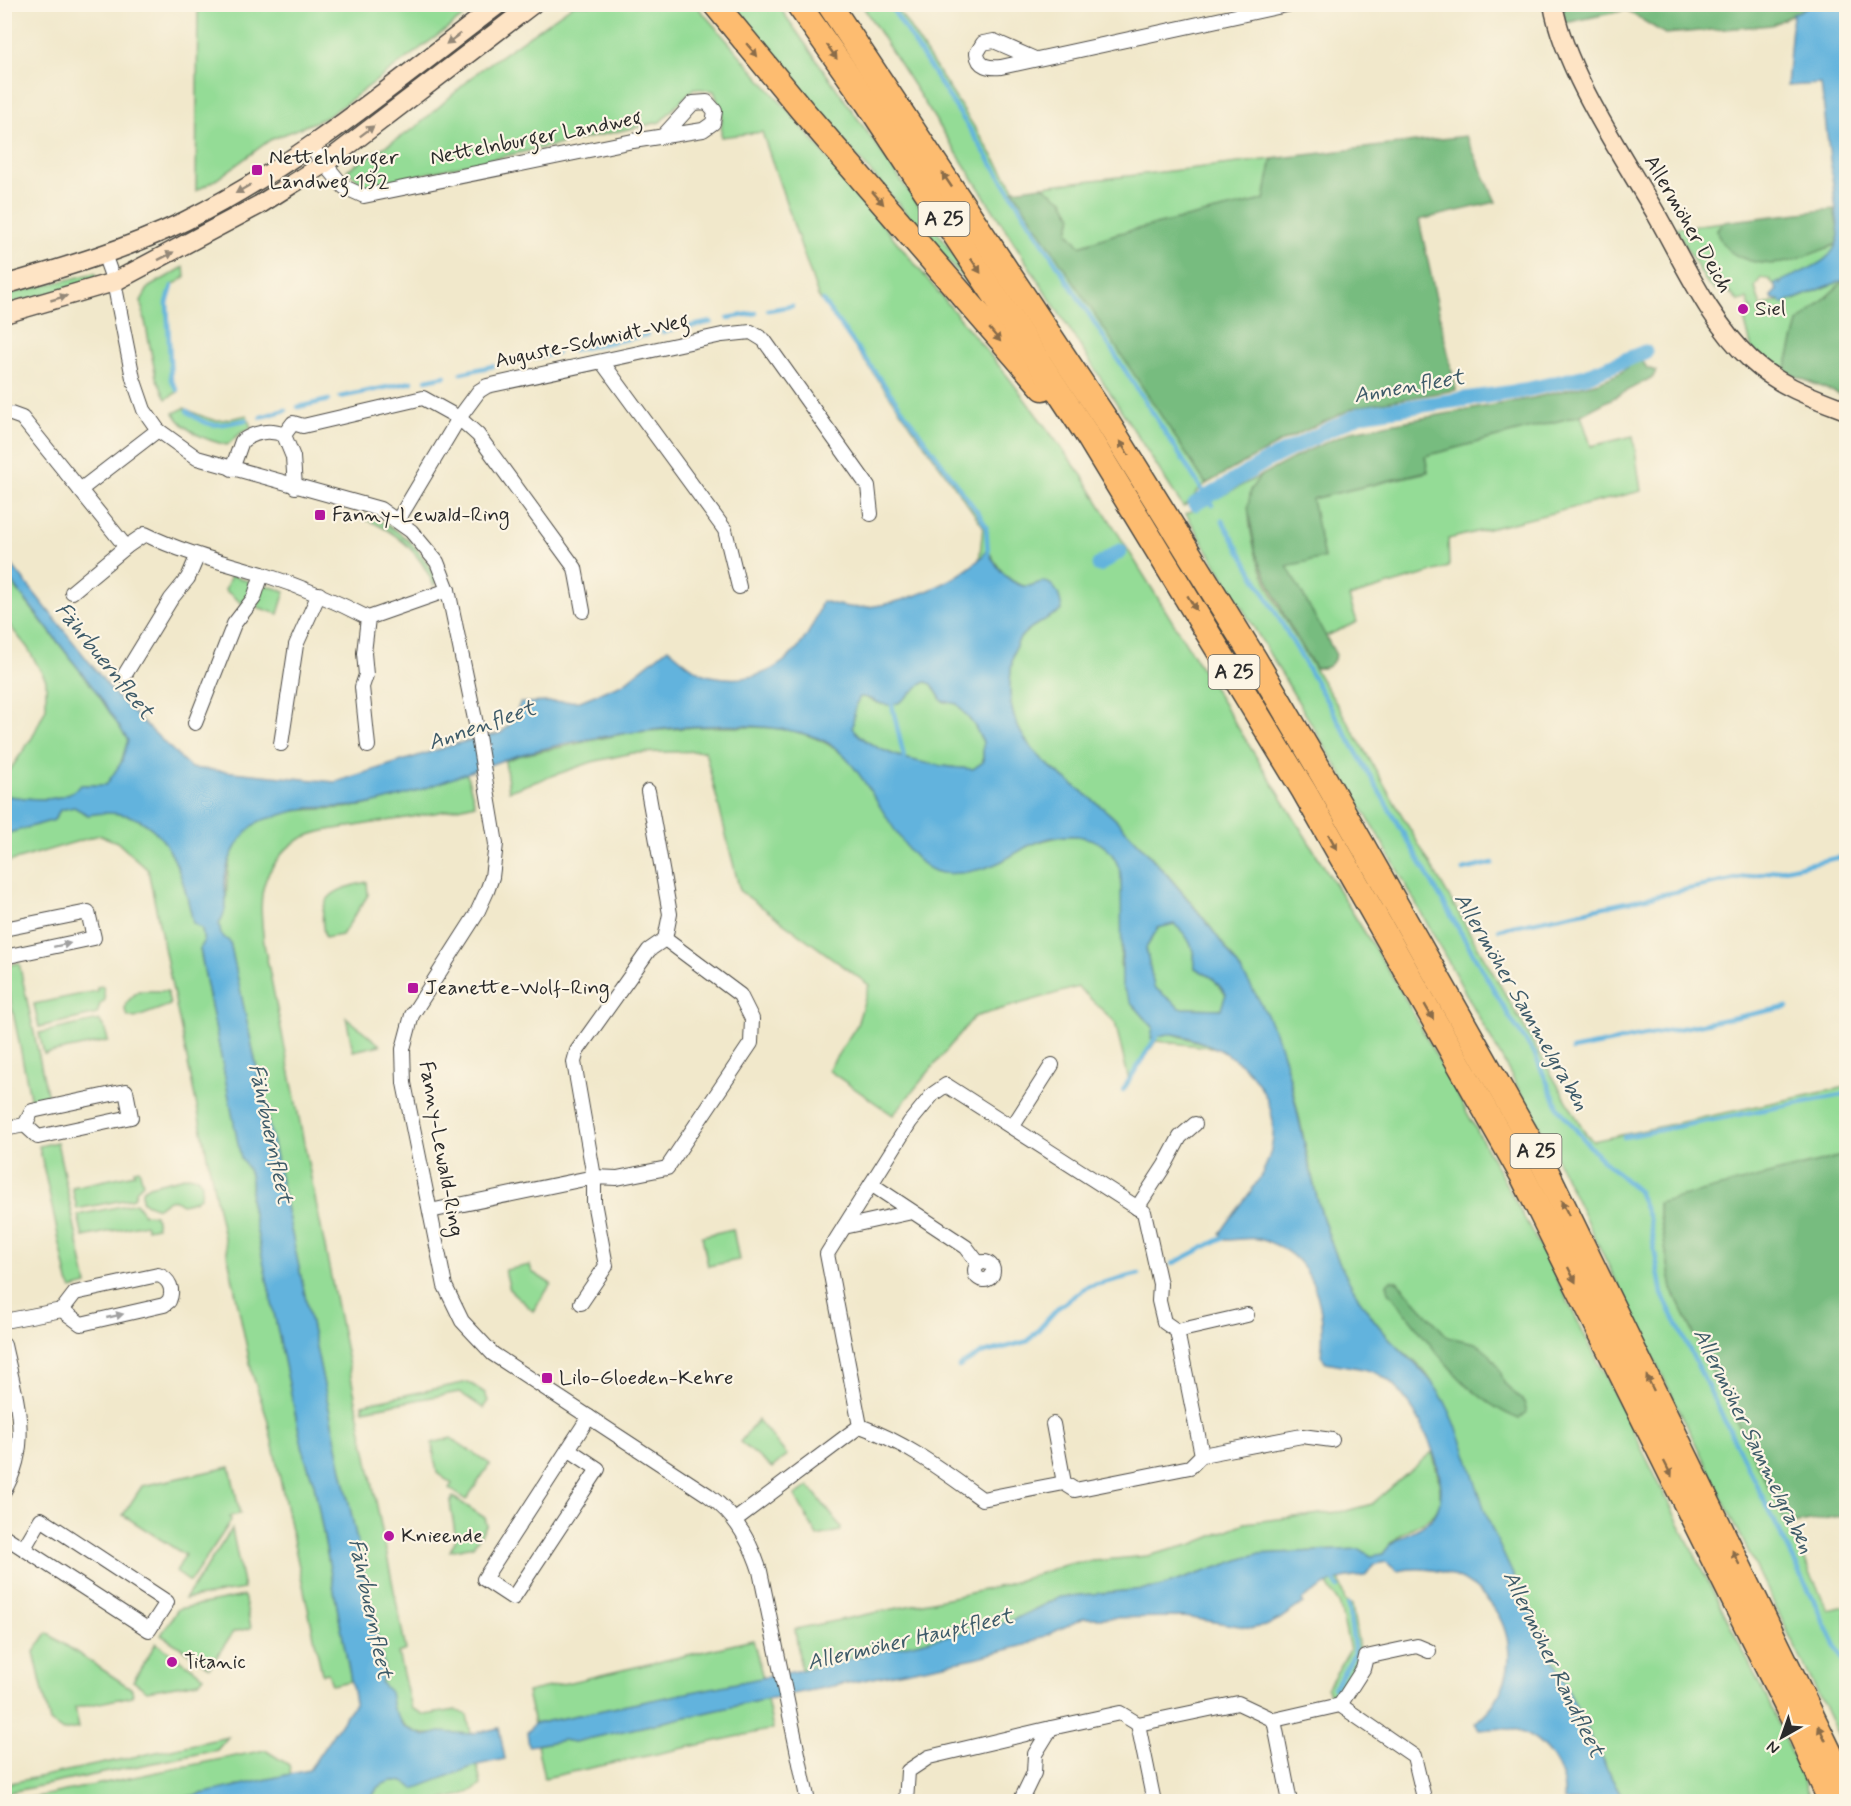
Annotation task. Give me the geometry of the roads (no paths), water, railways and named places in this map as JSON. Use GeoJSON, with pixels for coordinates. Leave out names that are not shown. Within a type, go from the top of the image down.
{"type":"FeatureCollection","features":[{"type":"Feature","properties":{"kind":"highway"},"geometry":{"type":"LineString","coordinates":[[715,4],[1005,347],[1088,436]]}},
{"type":"Feature","properties":{"kind":"highway","name":"A 25"},"geometry":{"type":"LineString","coordinates":[[798,4],[867,102],[1088,436],[1162,554],[1304,791],[1521,1173],[1800,1733],[1831,1802]]}},
{"type":"Feature","properties":{"kind":"highway","name":"A 25"},"geometry":{"type":"LineString","coordinates":[[829,4],[1024,294],[1155,497],[1320,769],[1542,1162],[1846,1786]]}},
{"type":"Feature","properties":{"kind":"main road"},"geometry":{"type":"LineString","coordinates":[[4,285],[104,254],[184,221],[247,187],[310,146],[500,4]]}},
{"type":"Feature","properties":{"kind":"main road"},"geometry":{"type":"LineString","coordinates":[[4,314],[114,282],[242,215],[324,164],[533,4]]}},
{"type":"Feature","properties":{"kind":"main road","name":"Allermöher Deich"},"geometry":{"type":"LineString","coordinates":[[1553,4],[1556,21],[1586,92],[1695,282],[1724,327],[1749,358],[1770,376],[1796,391],[1846,410]]}},
{"type":"Feature","properties":{"kind":"street"},"geometry":{"type":"LineString","coordinates":[[1035,59],[1291,4]]}},
{"type":"Feature","properties":{"kind":"street","name":"Nettelnburger Landweg"},"geometry":{"type":"LineString","coordinates":[[310,146],[344,187],[364,196],[664,135]]}},
{"type":"Feature","properties":{"kind":"street"},"geometry":{"type":"LineString","coordinates":[[104,254],[114,282]]}},
{"type":"Feature","properties":{"kind":"street","name":"Fanny-Lewald-Ring"},"geometry":{"type":"LineString","coordinates":[[114,282],[133,378],[144,410],[158,430],[197,458],[380,509],[398,520],[424,543],[437,562],[448,590],[476,724],[496,844],[492,877],[476,915],[412,1015],[403,1049],[404,1083],[446,1286],[456,1310],[470,1332],[502,1361],[713,1499],[735,1520],[751,1546],[760,1571],[808,1802]]}},
{"type":"Feature","properties":{"kind":"street","name":"Auguste-Schmidt-Weg"},"geometry":{"type":"LineString","coordinates":[[398,520],[459,418],[479,391],[487,386],[744,331],[758,335],[868,486],[871,514]]}},
{"type":"Feature","properties":{"kind":"street"},"geometry":{"type":"LineString","coordinates":[[602,362],[725,530],[739,587]]}},
{"type":"Feature","properties":{"kind":"street"},"geometry":{"type":"LineString","coordinates":[[284,435],[294,423],[303,426],[423,398],[459,418],[478,435],[575,568],[583,610]]}},
{"type":"Feature","properties":{"kind":"street"},"geometry":{"type":"LineString","coordinates":[[11,414],[22,418],[126,548]]}},
{"type":"Feature","properties":{"kind":"street"},"geometry":{"type":"LineString","coordinates":[[80,490],[158,430]]}},
{"type":"Feature","properties":{"kind":"street"},"geometry":{"type":"LineString","coordinates":[[232,469],[238,447],[248,436],[268,431],[284,435]]}},
{"type":"Feature","properties":{"kind":"street"},"geometry":{"type":"LineString","coordinates":[[284,435],[293,457],[296,487]]}},
{"type":"Feature","properties":{"kind":"street"},"geometry":{"type":"LineString","coordinates":[[72,592],[145,534],[197,557],[262,574],[319,594],[368,618],[448,590]]}},
{"type":"Feature","properties":{"kind":"street"},"geometry":{"type":"LineString","coordinates":[[124,676],[171,599],[188,578],[197,557]]}},
{"type":"Feature","properties":{"kind":"street"},"geometry":{"type":"LineString","coordinates":[[195,723],[234,624],[254,598],[262,574]]}},
{"type":"Feature","properties":{"kind":"street"},"geometry":{"type":"LineString","coordinates":[[281,744],[287,692],[293,677],[296,645],[319,594]]}},
{"type":"Feature","properties":{"kind":"street"},"geometry":{"type":"LineString","coordinates":[[368,618],[364,653],[366,675],[362,687],[368,746]]}},
{"type":"Feature","properties":{"kind":"street"},"geometry":{"type":"LineString","coordinates":[[580,1303],[606,1266],[594,1202],[594,1177],[574,1062],[577,1051],[649,950],[665,939],[670,914],[648,791]]}},
{"type":"Feature","properties":{"kind":"street"},"geometry":{"type":"LineString","coordinates":[[4,929],[88,912],[94,938],[4,957]]}},
{"type":"Feature","properties":{"kind":"street"},"geometry":{"type":"LineString","coordinates":[[430,1211],[594,1177],[617,1178],[667,1167],[751,1043],[752,1019],[740,994],[665,939]]}},
{"type":"Feature","properties":{"kind":"street"},"geometry":{"type":"LineString","coordinates":[[1013,1126],[1052,1065]]}},
{"type":"Feature","properties":{"kind":"street"},"geometry":{"type":"LineString","coordinates":[[861,1426],[827,1254],[910,1122],[933,1094],[946,1085],[1144,1212],[1160,1284],[1159,1301],[1164,1322],[1177,1331],[1202,1455]]}},
{"type":"Feature","properties":{"kind":"street"},"geometry":{"type":"LineString","coordinates":[[126,1091],[131,1118],[38,1137],[25,1125],[32,1111],[126,1091]]}},
{"type":"Feature","properties":{"kind":"street"},"geometry":{"type":"LineString","coordinates":[[1137,1208],[1180,1137],[1195,1124]]}},
{"type":"Feature","properties":{"kind":"street"},"geometry":{"type":"LineString","coordinates":[[4,1129],[25,1125]]}},
{"type":"Feature","properties":{"kind":"street"},"geometry":{"type":"LineString","coordinates":[[871,1184],[966,1247],[979,1264]]}},
{"type":"Feature","properties":{"kind":"street"},"geometry":{"type":"LineString","coordinates":[[844,1227],[912,1212]]}},
{"type":"Feature","properties":{"kind":"street"},"geometry":{"type":"LineString","coordinates":[[4,1321],[62,1310],[75,1293],[158,1275],[168,1281],[171,1289],[169,1301],[164,1305],[81,1324],[62,1310]]}},
{"type":"Feature","properties":{"kind":"street"},"geometry":{"type":"LineString","coordinates":[[1177,1331],[1247,1316]]}},
{"type":"Feature","properties":{"kind":"street"},"geometry":{"type":"LineString","coordinates":[[4,1344],[21,1419],[22,1440],[16,1466],[4,1491]]}},
{"type":"Feature","properties":{"kind":"street"},"geometry":{"type":"LineString","coordinates":[[568,1449],[598,1469],[513,1598],[484,1579],[568,1449],[589,1417]]}},
{"type":"Feature","properties":{"kind":"street"},"geometry":{"type":"LineString","coordinates":[[1053,1424],[1064,1483]]}},
{"type":"Feature","properties":{"kind":"street"},"geometry":{"type":"LineString","coordinates":[[861,1426],[883,1434],[915,1452],[982,1499],[1064,1483],[1075,1490],[1190,1467],[1202,1455],[1302,1436],[1332,1440]]}},
{"type":"Feature","properties":{"kind":"street"},"geometry":{"type":"LineString","coordinates":[[735,1520],[861,1426]]}},
{"type":"Feature","properties":{"kind":"street"},"geometry":{"type":"LineString","coordinates":[[4,1536],[149,1630],[167,1602],[41,1519],[24,1548]]}},
{"type":"Feature","properties":{"kind":"street"},"geometry":{"type":"LineString","coordinates":[[906,1802],[908,1771],[929,1757],[1120,1713],[1138,1724],[1239,1703],[1274,1720],[1340,1705],[1363,1668],[1366,1657],[1417,1646],[1429,1651]]}},
{"type":"Feature","properties":{"kind":"street"},"geometry":{"type":"LineString","coordinates":[[1340,1705],[1414,1756],[1425,1802]]}},
{"type":"Feature","properties":{"kind":"street"},"geometry":{"type":"LineString","coordinates":[[1274,1720],[1290,1802]]}},
{"type":"Feature","properties":{"kind":"street"},"geometry":{"type":"LineString","coordinates":[[1138,1724],[1154,1802]]}},
{"type":"Feature","properties":{"kind":"street"},"geometry":{"type":"LineString","coordinates":[[1020,1802],[1034,1773],[1035,1754],[1051,1728]]}},
{"type":"Feature","properties":{"kind":"water"},"geometry":{"type":"Polygon","coordinates":[[[1813,4],[1846,5],[1846,279],[1782,304],[1780,300],[1773,299],[1771,296],[1777,290],[1774,285],[1779,282],[1780,285],[1782,281],[1826,259],[1836,245],[1839,235],[1821,84],[1787,86],[1793,14],[1813,4]]]}},
{"type":"Feature","properties":{"kind":"water"},"geometry":{"type":"Polygon","coordinates":[[[987,550],[997,566],[1011,581],[1026,586],[1047,583],[1057,592],[1062,610],[1021,636],[1013,653],[1010,683],[1012,708],[1019,729],[1030,747],[1045,762],[1116,820],[1165,872],[1225,947],[1259,1000],[1277,1036],[1285,1061],[1322,1216],[1340,1264],[1372,1318],[1426,1375],[1444,1400],[1461,1439],[1497,1541],[1579,1713],[1624,1801],[1564,1801],[1562,1779],[1558,1768],[1545,1749],[1537,1742],[1527,1735],[1512,1730],[1479,1730],[1475,1723],[1494,1703],[1506,1677],[1509,1651],[1504,1627],[1492,1605],[1474,1587],[1451,1575],[1425,1569],[1397,1571],[1386,1562],[1373,1565],[1365,1576],[1346,1578],[1325,1585],[1302,1600],[1303,1603],[1266,1626],[1252,1628],[1184,1617],[1084,1618],[1025,1645],[975,1658],[767,1699],[574,1742],[563,1740],[529,1746],[527,1732],[534,1724],[801,1670],[1011,1621],[1060,1597],[1156,1588],[1257,1554],[1360,1549],[1371,1556],[1383,1554],[1396,1541],[1429,1521],[1434,1516],[1440,1502],[1441,1483],[1429,1442],[1408,1402],[1396,1387],[1377,1374],[1326,1362],[1321,1356],[1322,1319],[1319,1301],[1305,1269],[1293,1256],[1278,1246],[1255,1238],[1226,1240],[1220,1234],[1253,1189],[1268,1160],[1273,1140],[1273,1121],[1268,1103],[1249,1072],[1219,1050],[1177,1034],[1165,1034],[1151,1039],[1153,1027],[1130,1001],[1122,986],[1121,875],[1116,860],[1107,849],[1084,837],[1056,837],[1028,846],[986,867],[964,873],[942,873],[926,866],[911,852],[896,833],[854,767],[838,750],[820,739],[789,731],[752,726],[712,726],[628,733],[551,747],[519,755],[383,801],[357,806],[298,810],[258,822],[242,838],[234,851],[226,872],[226,902],[219,924],[221,935],[230,942],[384,1668],[381,1683],[390,1692],[393,1709],[404,1727],[425,1736],[440,1732],[471,1734],[499,1728],[505,1759],[477,1765],[414,1789],[401,1782],[388,1782],[378,1789],[371,1801],[169,1801],[309,1770],[355,1702],[314,1484],[304,1455],[250,1199],[251,1178],[241,1159],[200,949],[204,942],[202,929],[193,923],[182,880],[164,842],[151,828],[134,818],[114,813],[88,815],[74,807],[60,810],[54,820],[5,834],[5,796],[45,799],[63,796],[81,785],[106,785],[121,763],[128,740],[98,694],[5,573],[4,555],[117,697],[191,768],[335,782],[456,744],[501,733],[513,721],[520,703],[580,701],[624,683],[668,648],[705,674],[732,678],[751,677],[767,671],[795,651],[815,620],[822,601],[849,607],[884,605],[945,583],[977,562],[987,550]],[[926,682],[894,704],[884,705],[860,697],[856,704],[852,728],[876,747],[891,754],[925,763],[973,769],[983,762],[983,742],[974,725],[957,704],[942,701],[932,684],[926,682]],[[1174,924],[1158,928],[1146,948],[1154,987],[1180,1008],[1221,1009],[1226,994],[1213,978],[1195,968],[1190,943],[1184,933],[1174,924]]]}},
{"type":"Feature","properties":{"kind":"waterway"},"geometry":{"type":"LineString","coordinates":[[889,4],[1212,505]]}},
{"type":"Feature","properties":{"kind":"waterway"},"geometry":{"type":"LineString","coordinates":[[172,286],[167,303],[171,380],[177,390]]}},
{"type":"Feature","properties":{"kind":"waterway"},"geometry":{"type":"LineString","coordinates":[[823,301],[978,513],[986,526],[988,554]]}},
{"type":"Feature","properties":{"kind":"waterway"},"geometry":{"type":"LineString","coordinates":[[768,310],[792,306]]}},
{"type":"Feature","properties":{"kind":"waterway"},"geometry":{"type":"LineString","coordinates":[[728,318],[756,313]]}},
{"type":"Feature","properties":{"kind":"waterway"},"geometry":{"type":"LineString","coordinates":[[688,327],[711,322]]}},
{"type":"Feature","properties":{"kind":"waterway"},"geometry":{"type":"LineString","coordinates":[[663,332],[673,330]]}},
{"type":"Feature","properties":{"kind":"waterway"},"geometry":{"type":"LineString","coordinates":[[572,350],[647,335]]}},
{"type":"Feature","properties":{"kind":"waterway","name":"Annenfleet"},"geometry":{"type":"LineString","coordinates":[[1195,504],[1270,459],[1361,414],[1521,391],[1586,376],[1645,352]]}},
{"type":"Feature","properties":{"kind":"waterway"},"geometry":{"type":"LineString","coordinates":[[535,358],[557,353]]}},
{"type":"Feature","properties":{"kind":"waterway"},"geometry":{"type":"LineString","coordinates":[[508,363],[521,361]]}},
{"type":"Feature","properties":{"kind":"waterway"},"geometry":{"type":"LineString","coordinates":[[461,373],[493,366]]}},
{"type":"Feature","properties":{"kind":"waterway"},"geometry":{"type":"LineString","coordinates":[[426,380],[445,376]]}},
{"type":"Feature","properties":{"kind":"waterway"},"geometry":{"type":"LineString","coordinates":[[340,397],[412,382]]}},
{"type":"Feature","properties":{"kind":"waterway"},"geometry":{"type":"LineString","coordinates":[[298,407],[329,400]]}},
{"type":"Feature","properties":{"kind":"waterway"},"geometry":{"type":"LineString","coordinates":[[261,417],[286,410]]}},
{"type":"Feature","properties":{"kind":"waterway"},"geometry":{"type":"LineString","coordinates":[[187,411],[208,424],[246,420]]}},
{"type":"Feature","properties":{"kind":"waterway","name":"Allermöher Sammelgraben"},"geometry":{"type":"LineString","coordinates":[[1222,520],[1512,1021],[1534,1053],[1559,1109],[1597,1155],[1638,1191],[1649,1218],[1662,1294],[1846,1666]]}},
{"type":"Feature","properties":{"kind":"waterway"},"geometry":{"type":"LineString","coordinates":[[1099,565],[1120,551]]}},
{"type":"Feature","properties":{"kind":"waterway"},"geometry":{"type":"LineString","coordinates":[[892,705],[904,757]]}},
{"type":"Feature","properties":{"kind":"waterway"},"geometry":{"type":"LineString","coordinates":[[1499,929],[1846,856]]}},
{"type":"Feature","properties":{"kind":"waterway"},"geometry":{"type":"LineString","coordinates":[[1463,870],[1493,863]]}},
{"type":"Feature","properties":{"kind":"waterway"},"geometry":{"type":"LineString","coordinates":[[1572,1050],[1787,1007]]}},
{"type":"Feature","properties":{"kind":"waterway"},"geometry":{"type":"LineString","coordinates":[[1123,1090],[1158,1034]]}},
{"type":"Feature","properties":{"kind":"waterway"},"geometry":{"type":"LineString","coordinates":[[1624,1137],[1846,1094]]}},
{"type":"Feature","properties":{"kind":"waterway"},"geometry":{"type":"LineString","coordinates":[[1172,1264],[1228,1235]]}},
{"type":"Feature","properties":{"kind":"waterway"},"geometry":{"type":"LineString","coordinates":[[959,1367],[980,1354],[1028,1341],[1059,1307],[1086,1287],[1139,1274]]}},
{"type":"Feature","properties":{"kind":"waterway"},"geometry":{"type":"LineString","coordinates":[[1331,1577],[1338,1587]]}},
{"type":"Feature","properties":{"kind":"waterway"},"geometry":{"type":"LineString","coordinates":[[1334,1688],[1355,1653],[1348,1605]]}},
{"type":"Feature","properties":{"kind":"place","name":"Nettelnburger Landweg 192"},"geometry":{"type":"Point","coordinates":[257,170]}},
{"type":"Feature","properties":{"kind":"place","name":"Siel"},"geometry":{"type":"Point","coordinates":[1743,309]}},
{"type":"Feature","properties":{"kind":"place","name":"Fanny-Lewald-Ring"},"geometry":{"type":"Point","coordinates":[320,515]}},
{"type":"Feature","properties":{"kind":"place","name":"Jeanette-Wolf-Ring"},"geometry":{"type":"Point","coordinates":[413,988]}},
{"type":"Feature","properties":{"kind":"place","name":"Lilo-Gloeden-Kehre"},"geometry":{"type":"Point","coordinates":[547,1378]}},
{"type":"Feature","properties":{"kind":"place","name":"Knieende"},"geometry":{"type":"Point","coordinates":[389,1536]}},
{"type":"Feature","properties":{"kind":"place","name":"Titanic"},"geometry":{"type":"Point","coordinates":[172,1662]}},
{"type":"Feature","properties":{"kind":"water label","name":"Fährbuernfleet"},"geometry":{"type":"Point","coordinates":[104,661]}},
{"type":"Feature","properties":{"kind":"water label","name":"Fährbuernfleet"},"geometry":{"type":"Point","coordinates":[270,1134]}},
{"type":"Feature","properties":{"kind":"water label","name":"Fährbuernfleet"},"geometry":{"type":"Point","coordinates":[370,1609]}},
{"type":"Feature","properties":{"kind":"water label","name":"Allermöher Hauptfleet"},"geometry":{"type":"Point","coordinates":[910,1640]}},
{"type":"Feature","properties":{"kind":"water label","name":"Allermöher Randfleet"},"geometry":{"type":"Point","coordinates":[1553,1664]}}]}
